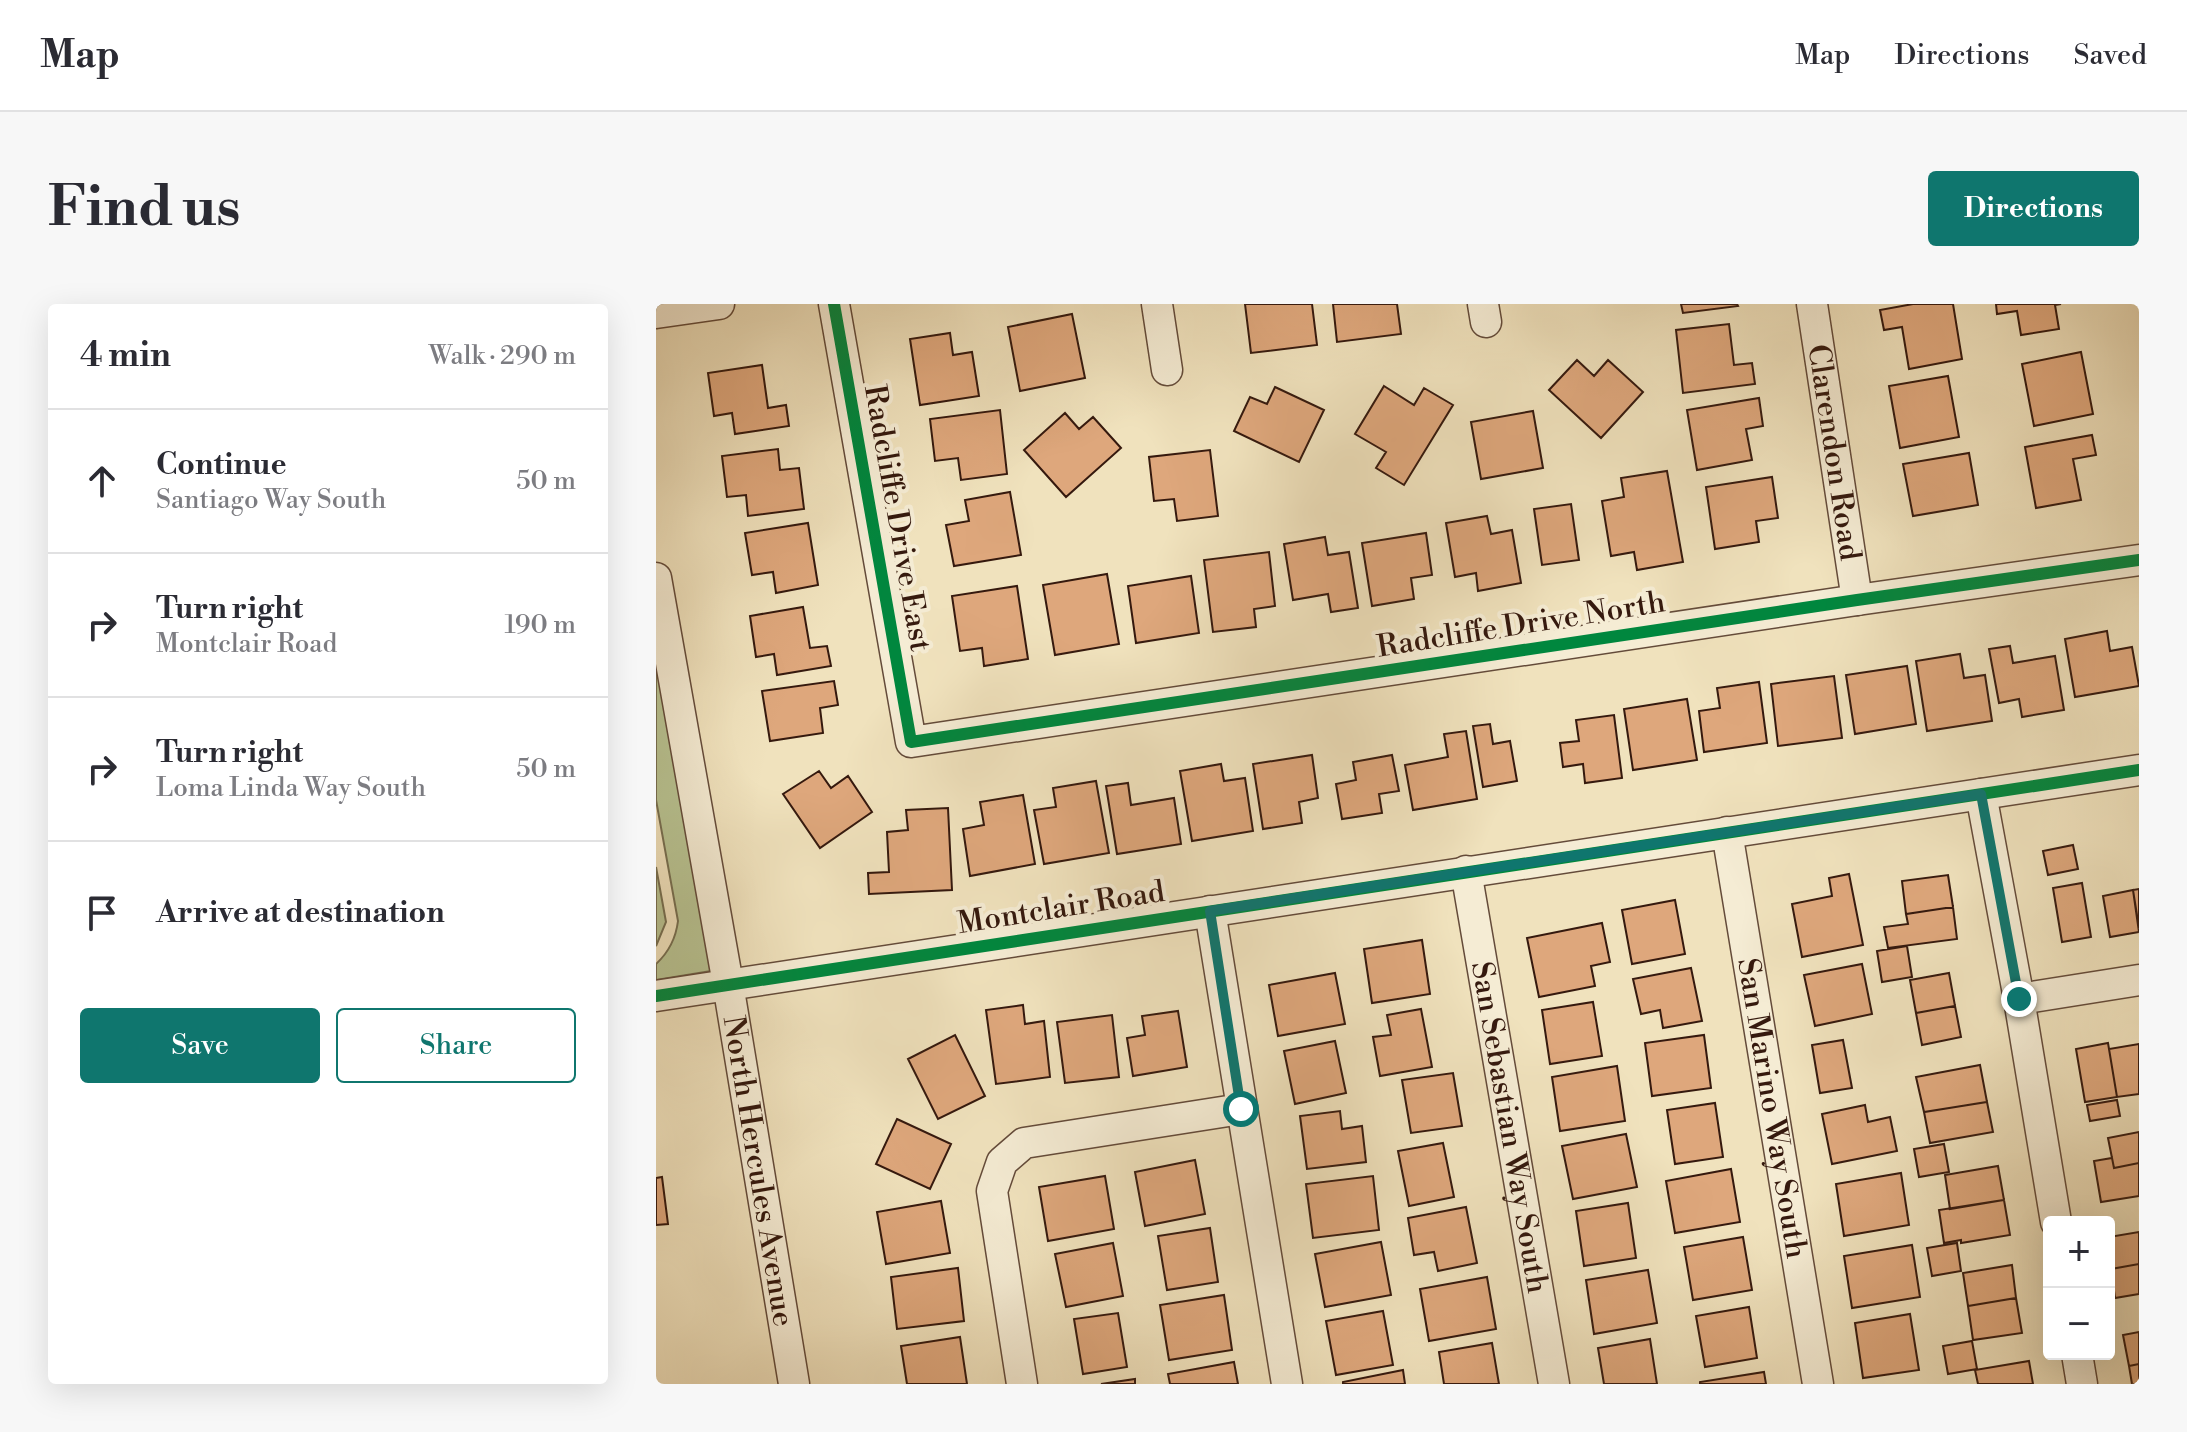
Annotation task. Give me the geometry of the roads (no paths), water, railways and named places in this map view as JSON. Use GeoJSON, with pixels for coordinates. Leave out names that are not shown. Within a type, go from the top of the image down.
{"type":"FeatureCollection","features":[{"type":"Feature","properties":{"kind":"street"},"geometry":{"type":"LineString","coordinates":[[656,313],[719,304]]}},
{"type":"Feature","properties":{"kind":"street","name":"Radcliffe Drive East"},"geometry":{"type":"LineString","coordinates":[[834,304],[911,742]]}},
{"type":"Feature","properties":{"kind":"street"},"geometry":{"type":"LineString","coordinates":[[1157,304],[1167,370]]}},
{"type":"Feature","properties":{"kind":"street","name":"Clarendon Road"},"geometry":{"type":"LineString","coordinates":[[1812,304],[1857,600]]}},
{"type":"Feature","properties":{"kind":"street","name":"Radcliffe Drive North"},"geometry":{"type":"LineString","coordinates":[[911,742],[2139,560]]}},
{"type":"Feature","properties":{"kind":"street","name":"North Hercules Avenue"},"geometry":{"type":"LineString","coordinates":[[656,578],[728,984],[794,1384]]}},
{"type":"Feature","properties":{"kind":"street","name":"Montclair Road"},"geometry":{"type":"LineString","coordinates":[[656,996],[2139,770]]}},
{"type":"Feature","properties":{"kind":"street"},"geometry":{"type":"LineString","coordinates":[[1981,794],[2055,1216]]}},
{"type":"Feature","properties":{"kind":"street","name":"San Marino Way South"},"geometry":{"type":"LineString","coordinates":[[1727,832],[1818,1384]]}},
{"type":"Feature","properties":{"kind":"street","name":"San Sebastian Way South"},"geometry":{"type":"LineString","coordinates":[[1466,871],[1554,1384]]}},
{"type":"Feature","properties":{"kind":"street"},"geometry":{"type":"LineString","coordinates":[[1210,911],[1287,1384]]}},
{"type":"Feature","properties":{"kind":"street"},"geometry":{"type":"LineString","coordinates":[[2019,999],[2139,980]]}},
{"type":"Feature","properties":{"kind":"street"},"geometry":{"type":"LineString","coordinates":[[1022,1384],[992,1191],[1002,1162],[1024,1143],[1241,1109]]}},
{"type":"Feature","properties":{"kind":"street"},"geometry":{"type":"LineString","coordinates":[[2078,1360],[2082,1384]]}}]}
